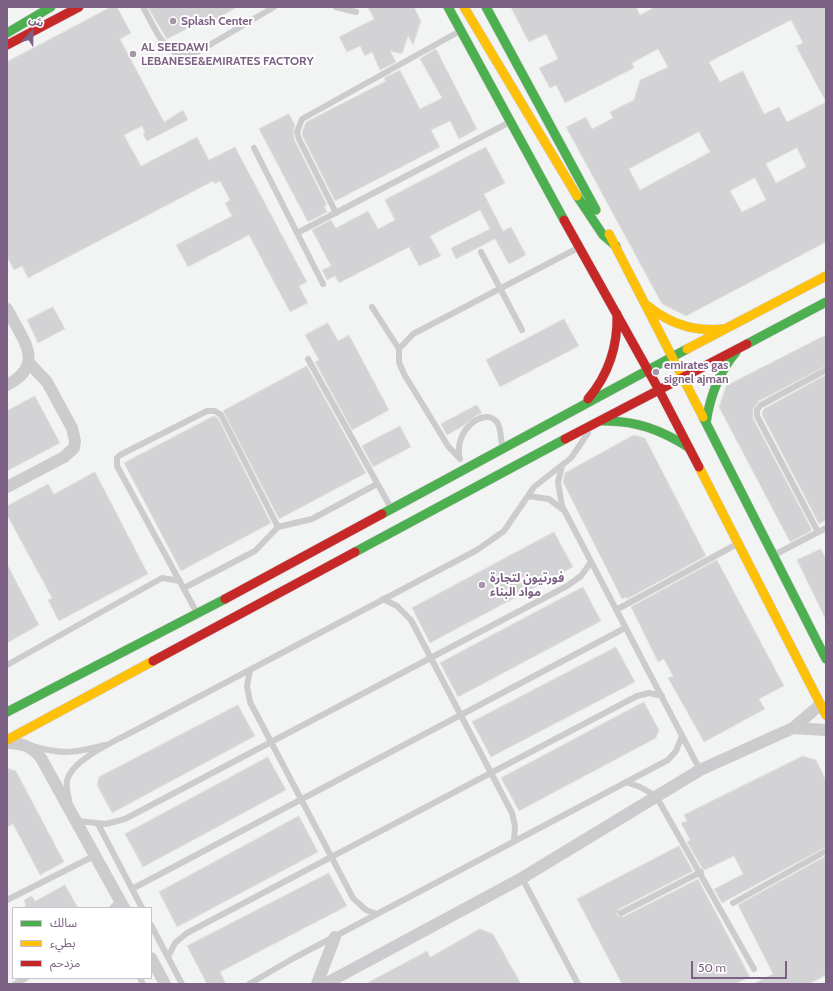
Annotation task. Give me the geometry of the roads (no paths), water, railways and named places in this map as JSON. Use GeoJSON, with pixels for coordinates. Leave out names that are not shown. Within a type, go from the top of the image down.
{"type":"FeatureCollection","features":[{"type":"Feature","properties":{"kind":"main road"},"geometry":{"type":"LineString","coordinates":[[7,33],[51,7]]}},
{"type":"Feature","properties":{"kind":"main road"},"geometry":{"type":"LineString","coordinates":[[7,45],[79,7]]}},
{"type":"Feature","properties":{"kind":"main road"},"geometry":{"type":"LineString","coordinates":[[448,7],[659,390],[824,708]]}},
{"type":"Feature","properties":{"kind":"main road"},"geometry":{"type":"LineString","coordinates":[[464,7],[587,214],[603,235],[616,246]]}},
{"type":"Feature","properties":{"kind":"main road"},"geometry":{"type":"LineString","coordinates":[[486,7],[616,246],[826,659]]}},
{"type":"Feature","properties":{"kind":"main road"},"geometry":{"type":"LineString","coordinates":[[7,26],[21,25]]}},
{"type":"Feature","properties":{"kind":"main road"},"geometry":{"type":"LineString","coordinates":[[7,712],[198,614],[580,406],[826,276]]}},
{"type":"Feature","properties":{"kind":"main road"},"geometry":{"type":"LineString","coordinates":[[645,303],[661,316],[688,328],[710,330],[731,327]]}},
{"type":"Feature","properties":{"kind":"main road"},"geometry":{"type":"LineString","coordinates":[[7,740],[592,425],[742,346],[825,306]]}},
{"type":"Feature","properties":{"kind":"main road"},"geometry":{"type":"LineString","coordinates":[[580,406],[596,390],[612,359],[617,336],[617,313]]}},
{"type":"Feature","properties":{"kind":"main road"},"geometry":{"type":"LineString","coordinates":[[706,423],[708,409],[716,381],[732,357],[742,346]]}},
{"type":"Feature","properties":{"kind":"main road"},"geometry":{"type":"LineString","coordinates":[[600,421],[628,421],[647,426],[666,433],[689,448]]}},
{"type":"Feature","properties":{"kind":"street"},"geometry":{"type":"LineString","coordinates":[[7,309],[27,348],[29,363],[23,375],[7,385]]}},
{"type":"Feature","properties":{"kind":"street"},"geometry":{"type":"LineString","coordinates":[[7,487],[64,457],[74,448],[75,441],[72,428],[47,382],[29,363]]}},
{"type":"Feature","properties":{"kind":"street"},"geometry":{"type":"LineString","coordinates":[[324,984],[522,878],[700,770],[793,728],[824,708]]}},
{"type":"Feature","properties":{"kind":"street"},"geometry":{"type":"LineString","coordinates":[[793,728],[826,730]]}},
{"type":"Feature","properties":{"kind":"street"},"geometry":{"type":"LineString","coordinates":[[7,743],[22,743],[37,753],[41,758],[96,855],[119,905]]}},
{"type":"Feature","properties":{"kind":"street"},"geometry":{"type":"LineString","coordinates":[[317,984],[335,937]]}},
{"type":"Feature","properties":{"kind":"street"},"geometry":{"type":"LineString","coordinates":[[152,960],[165,984]]}},
{"type":"Feature","properties":{"kind":"lane"},"geometry":{"type":"LineString","coordinates":[[143,7],[167,47],[177,55],[183,56],[196,53],[273,7]]}},
{"type":"Feature","properties":{"kind":"lane"},"geometry":{"type":"LineString","coordinates":[[336,7],[356,12]]}},
{"type":"Feature","properties":{"kind":"lane"},"geometry":{"type":"LineString","coordinates":[[336,213],[299,140],[297,132],[302,119],[460,30]]}},
{"type":"Feature","properties":{"kind":"lane"},"geometry":{"type":"LineString","coordinates":[[297,233],[510,122]]}},
{"type":"Feature","properties":{"kind":"lane"},"geometry":{"type":"LineString","coordinates":[[254,148],[323,284]]}},
{"type":"Feature","properties":{"kind":"lane"},"geometry":{"type":"LineString","coordinates":[[399,349],[413,334],[580,247]]}},
{"type":"Feature","properties":{"kind":"lane"},"geometry":{"type":"LineString","coordinates":[[481,252],[522,330]]}},
{"type":"Feature","properties":{"kind":"lane"},"geometry":{"type":"LineString","coordinates":[[372,306],[399,349],[399,362],[404,374],[448,446],[460,459],[466,469]]}},
{"type":"Feature","properties":{"kind":"lane"},"geometry":{"type":"LineString","coordinates":[[308,359],[392,509]]}},
{"type":"Feature","properties":{"kind":"lane"},"geometry":{"type":"LineString","coordinates":[[818,532],[757,416],[757,410],[761,404],[826,370]]}},
{"type":"Feature","properties":{"kind":"lane"},"geometry":{"type":"LineString","coordinates":[[198,614],[117,466],[118,458],[124,453],[207,410],[215,411],[221,416],[278,527]]}},
{"type":"Feature","properties":{"kind":"lane"},"geometry":{"type":"LineString","coordinates":[[460,459],[459,446],[462,434],[468,426],[484,418],[492,418],[498,424],[502,449]]}},
{"type":"Feature","properties":{"kind":"lane"},"geometry":{"type":"LineString","coordinates":[[70,810],[66,787],[72,770],[79,763],[114,742],[383,600],[496,538],[511,523],[528,496],[543,479],[562,466],[579,448],[592,425]]}},
{"type":"Feature","properties":{"kind":"lane"},"geometry":{"type":"LineString","coordinates":[[562,466],[558,490],[566,513],[700,770]]}},
{"type":"Feature","properties":{"kind":"lane"},"geometry":{"type":"LineString","coordinates":[[184,588],[256,551],[278,527],[312,519],[377,484]]}},
{"type":"Feature","properties":{"kind":"lane"},"geometry":{"type":"LineString","coordinates":[[528,496],[549,499],[561,507],[566,513]]}},
{"type":"Feature","properties":{"kind":"lane"},"geometry":{"type":"LineString","coordinates":[[773,555],[826,528]]}},
{"type":"Feature","properties":{"kind":"lane"},"geometry":{"type":"LineString","coordinates":[[616,610],[738,544]]}},
{"type":"Feature","properties":{"kind":"lane"},"geometry":{"type":"LineString","coordinates":[[77,821],[98,824],[126,819],[575,582],[587,569],[591,562]]}},
{"type":"Feature","properties":{"kind":"lane"},"geometry":{"type":"LineString","coordinates":[[7,665],[162,578],[180,581]]}},
{"type":"Feature","properties":{"kind":"lane"},"geometry":{"type":"LineString","coordinates":[[383,600],[397,606],[407,614],[431,658],[512,812],[515,826],[514,842]]}},
{"type":"Feature","properties":{"kind":"lane"},"geometry":{"type":"LineString","coordinates":[[132,889],[625,628]]}},
{"type":"Feature","properties":{"kind":"lane"},"geometry":{"type":"LineString","coordinates":[[250,670],[247,686],[249,698],[301,800],[353,898],[366,910],[377,914]]}},
{"type":"Feature","properties":{"kind":"lane"},"geometry":{"type":"LineString","coordinates":[[168,957],[175,943],[187,934],[491,772],[636,696],[649,693],[662,696]]}},
{"type":"Feature","properties":{"kind":"lane"},"geometry":{"type":"LineString","coordinates":[[249,984],[377,914],[668,760],[676,751],[682,736]]}},
{"type":"Feature","properties":{"kind":"lane"},"geometry":{"type":"LineString","coordinates":[[22,743],[48,750],[73,753],[114,742]]}},
{"type":"Feature","properties":{"kind":"lane"},"geometry":{"type":"LineString","coordinates":[[626,782],[640,787],[656,796],[701,872],[754,969]]}},
{"type":"Feature","properties":{"kind":"lane"},"geometry":{"type":"LineString","coordinates":[[98,824],[141,907]]}},
{"type":"Feature","properties":{"kind":"lane"},"geometry":{"type":"LineString","coordinates":[[733,903],[826,852]]}},
{"type":"Feature","properties":{"kind":"lane"},"geometry":{"type":"LineString","coordinates":[[7,900],[96,855]]}},
{"type":"Feature","properties":{"kind":"lane"},"geometry":{"type":"LineString","coordinates":[[621,913],[701,872]]}},
{"type":"Feature","properties":{"kind":"lane"},"geometry":{"type":"LineString","coordinates":[[522,878],[578,984]]}},
{"type":"Feature","properties":{"kind":"lane"},"geometry":{"type":"LineString","coordinates":[[152,927],[182,984]]}},
{"type":"Feature","properties":{"kind":"lane"},"geometry":{"type":"LineString","coordinates":[[15,984],[24,979]]}},
{"type":"Feature","properties":{"kind":"place","name":"Splash Center"},"geometry":{"type":"Point","coordinates":[173,21]}},
{"type":"Feature","properties":{"kind":"place","name":"AL SEEDAWI LEBANESE&EMIRATES FACTORY"},"geometry":{"type":"Point","coordinates":[133,54]}},
{"type":"Feature","properties":{"kind":"place","name":"emirates gas signel ajman"},"geometry":{"type":"Point","coordinates":[656,372]}},
{"type":"Feature","properties":{"kind":"place","name":"فورتيون لتجارة مواد البناء"},"geometry":{"type":"Point","coordinates":[482,585]}}]}
